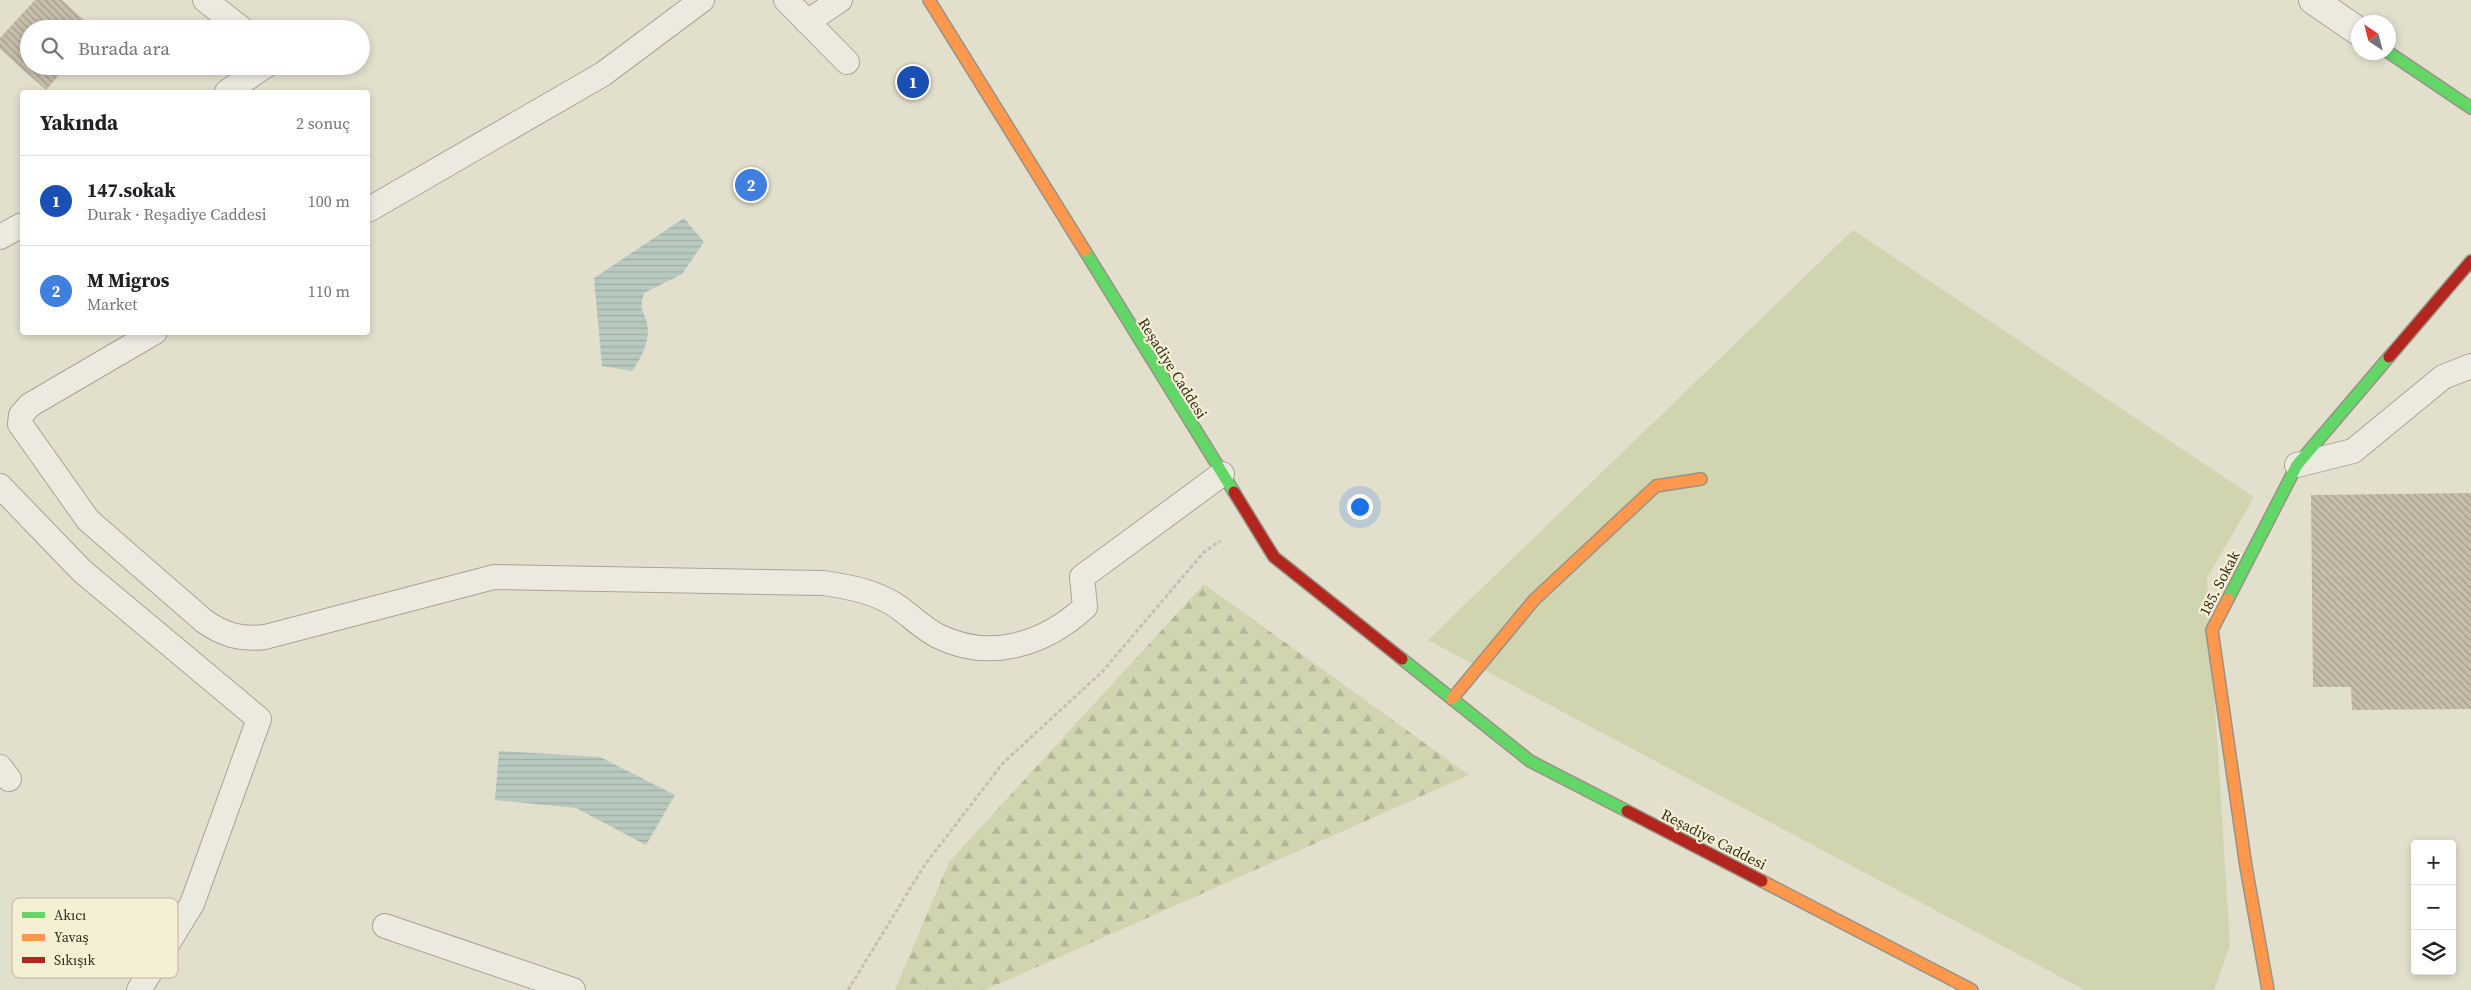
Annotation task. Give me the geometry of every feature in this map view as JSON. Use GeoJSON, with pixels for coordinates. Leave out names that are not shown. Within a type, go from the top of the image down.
{"type":"FeatureCollection","features":[{"type":"Feature","properties":{"kind":"main road","name":"Reşadiye Caddesi"},"geometry":{"type":"LineString","coordinates":[[929,0],[1274,557],[1530,761],[1972,990]]}},
{"type":"Feature","properties":{"kind":"main road"},"geometry":{"type":"LineString","coordinates":[[2396,57],[2471,108]]}},
{"type":"Feature","properties":{"kind":"main road","name":"185. Sokak"},"geometry":{"type":"LineString","coordinates":[[2268,990],[2246,868],[2212,630],[2297,465],[2471,261]]}},
{"type":"Feature","properties":{"kind":"main road"},"geometry":{"type":"LineString","coordinates":[[1452,699],[1534,600],[1656,486],[1701,479]]}},
{"type":"Feature","properties":{"kind":"street"},"geometry":{"type":"LineString","coordinates":[[2313,0],[2351,26]]}},
{"type":"Feature","properties":{"kind":"lane"},"geometry":{"type":"LineString","coordinates":[[205,0],[231,20]]}},
{"type":"Feature","properties":{"kind":"lane"},"geometry":{"type":"LineString","coordinates":[[370,209],[603,74],[702,0]]}},
{"type":"Feature","properties":{"kind":"lane"},"geometry":{"type":"LineString","coordinates":[[786,0],[847,62]]}},
{"type":"Feature","properties":{"kind":"lane"},"geometry":{"type":"LineString","coordinates":[[807,22],[840,0]]}},
{"type":"Feature","properties":{"kind":"lane"},"geometry":{"type":"LineString","coordinates":[[230,90],[252,75]]}},
{"type":"Feature","properties":{"kind":"lane"},"geometry":{"type":"LineString","coordinates":[[0,237],[20,226]]}},
{"type":"Feature","properties":{"kind":"lane"},"geometry":{"type":"LineString","coordinates":[[150,335],[30,405],[21,414],[20,424],[88,520],[204,620],[225,633],[249,639],[265,637],[494,577],[823,583],[852,587],[878,596],[939,636],[960,644],[1004,647],[1027,643],[1068,623],[1085,607],[1082,577],[1222,474]]}},
{"type":"Feature","properties":{"kind":"lane"},"geometry":{"type":"LineString","coordinates":[[2297,465],[2353,451],[2443,377],[2471,366]]}},
{"type":"Feature","properties":{"kind":"lane"},"geometry":{"type":"LineString","coordinates":[[0,486],[82,571],[260,719],[192,904],[178,927]]}},
{"type":"Feature","properties":{"kind":"lane"},"geometry":{"type":"LineString","coordinates":[[385,926],[573,990]]}},
{"type":"Feature","properties":{"kind":"lane"},"geometry":{"type":"LineString","coordinates":[[139,990],[146,978]]}},
{"type":"Feature","properties":{"kind":"path"},"geometry":{"type":"LineString","coordinates":[[848,990],[924,866],[1003,763],[1102,672],[1204,552],[1251,520]]}},
{"type":"Feature","properties":{"kind":"green space"},"geometry":{"type":"Polygon","coordinates":[[[1853,230],[2254,497],[2207,578],[2230,945],[2214,990],[2085,990],[1428,640],[1853,230]]]}},
{"type":"Feature","properties":{"kind":"green space"},"geometry":{"type":"Polygon","coordinates":[[[1204,584],[1469,775],[985,990],[895,990],[949,862],[1204,584]]]}},
{"type":"Feature","properties":{"kind":"shaded area"},"geometry":{"type":"Polygon","coordinates":[[[684,218],[704,242],[682,274],[644,293],[642,306],[647,323],[648,336],[639,361],[632,371],[602,366],[594,278],[684,218]]]}},
{"type":"Feature","properties":{"kind":"shaded area"},"geometry":{"type":"Polygon","coordinates":[[[499,751],[600,757],[675,795],[646,845],[576,808],[495,800],[499,751]]]}},
{"type":"Feature","properties":{"kind":"building"},"geometry":{"type":"Polygon","coordinates":[[[35,0],[62,0],[84,20],[20,20],[20,67],[0,49],[0,38],[35,0]]]}},
{"type":"Feature","properties":{"kind":"building"},"geometry":{"type":"Polygon","coordinates":[[[29,75],[59,75],[46,90],[29,75]]]}},
{"type":"Feature","properties":{"kind":"building"},"geometry":{"type":"Polygon","coordinates":[[[2471,493],[2471,709],[2352,710],[2351,687],[2313,687],[2311,495],[2471,493]]]}},
{"type":"Feature","properties":{"kind":"traffic: fast"},"geometry":{"type":"LineString","coordinates":[[2396,57],[2471,108]]}},
{"type":"Feature","properties":{"kind":"traffic: fast"},"geometry":{"type":"LineString","coordinates":[[1085,251],[1234,492]]}},
{"type":"Feature","properties":{"kind":"traffic: fast"},"geometry":{"type":"LineString","coordinates":[[2228,599],[2297,465],[2389,357]]}},
{"type":"Feature","properties":{"kind":"traffic: fast"},"geometry":{"type":"LineString","coordinates":[[1402,659],[1530,761],[1627,811]]}},
{"type":"Feature","properties":{"kind":"traffic: slow"},"geometry":{"type":"LineString","coordinates":[[929,0],[1085,251]]}},
{"type":"Feature","properties":{"kind":"traffic: slow"},"geometry":{"type":"LineString","coordinates":[[1452,699],[1534,600],[1656,486],[1701,479]]}},
{"type":"Feature","properties":{"kind":"traffic: slow"},"geometry":{"type":"LineString","coordinates":[[2228,599],[2212,630],[2246,867],[2268,990]]}},
{"type":"Feature","properties":{"kind":"traffic: slow"},"geometry":{"type":"LineString","coordinates":[[1762,881],[1972,990]]}},
{"type":"Feature","properties":{"kind":"traffic: jam"},"geometry":{"type":"LineString","coordinates":[[2389,357],[2471,261]]}},
{"type":"Feature","properties":{"kind":"traffic: jam"},"geometry":{"type":"LineString","coordinates":[[1234,492],[1274,557],[1402,659]]}},
{"type":"Feature","properties":{"kind":"traffic: jam"},"geometry":{"type":"LineString","coordinates":[[1627,811],[1762,881]]}},
{"type":"Feature","properties":{"kind":"place","name":"147.sokak"},"geometry":{"type":"Point","coordinates":[913,82]}},
{"type":"Feature","properties":{"kind":"place","name":"M Migros"},"geometry":{"type":"Point","coordinates":[751,185]}}]}
